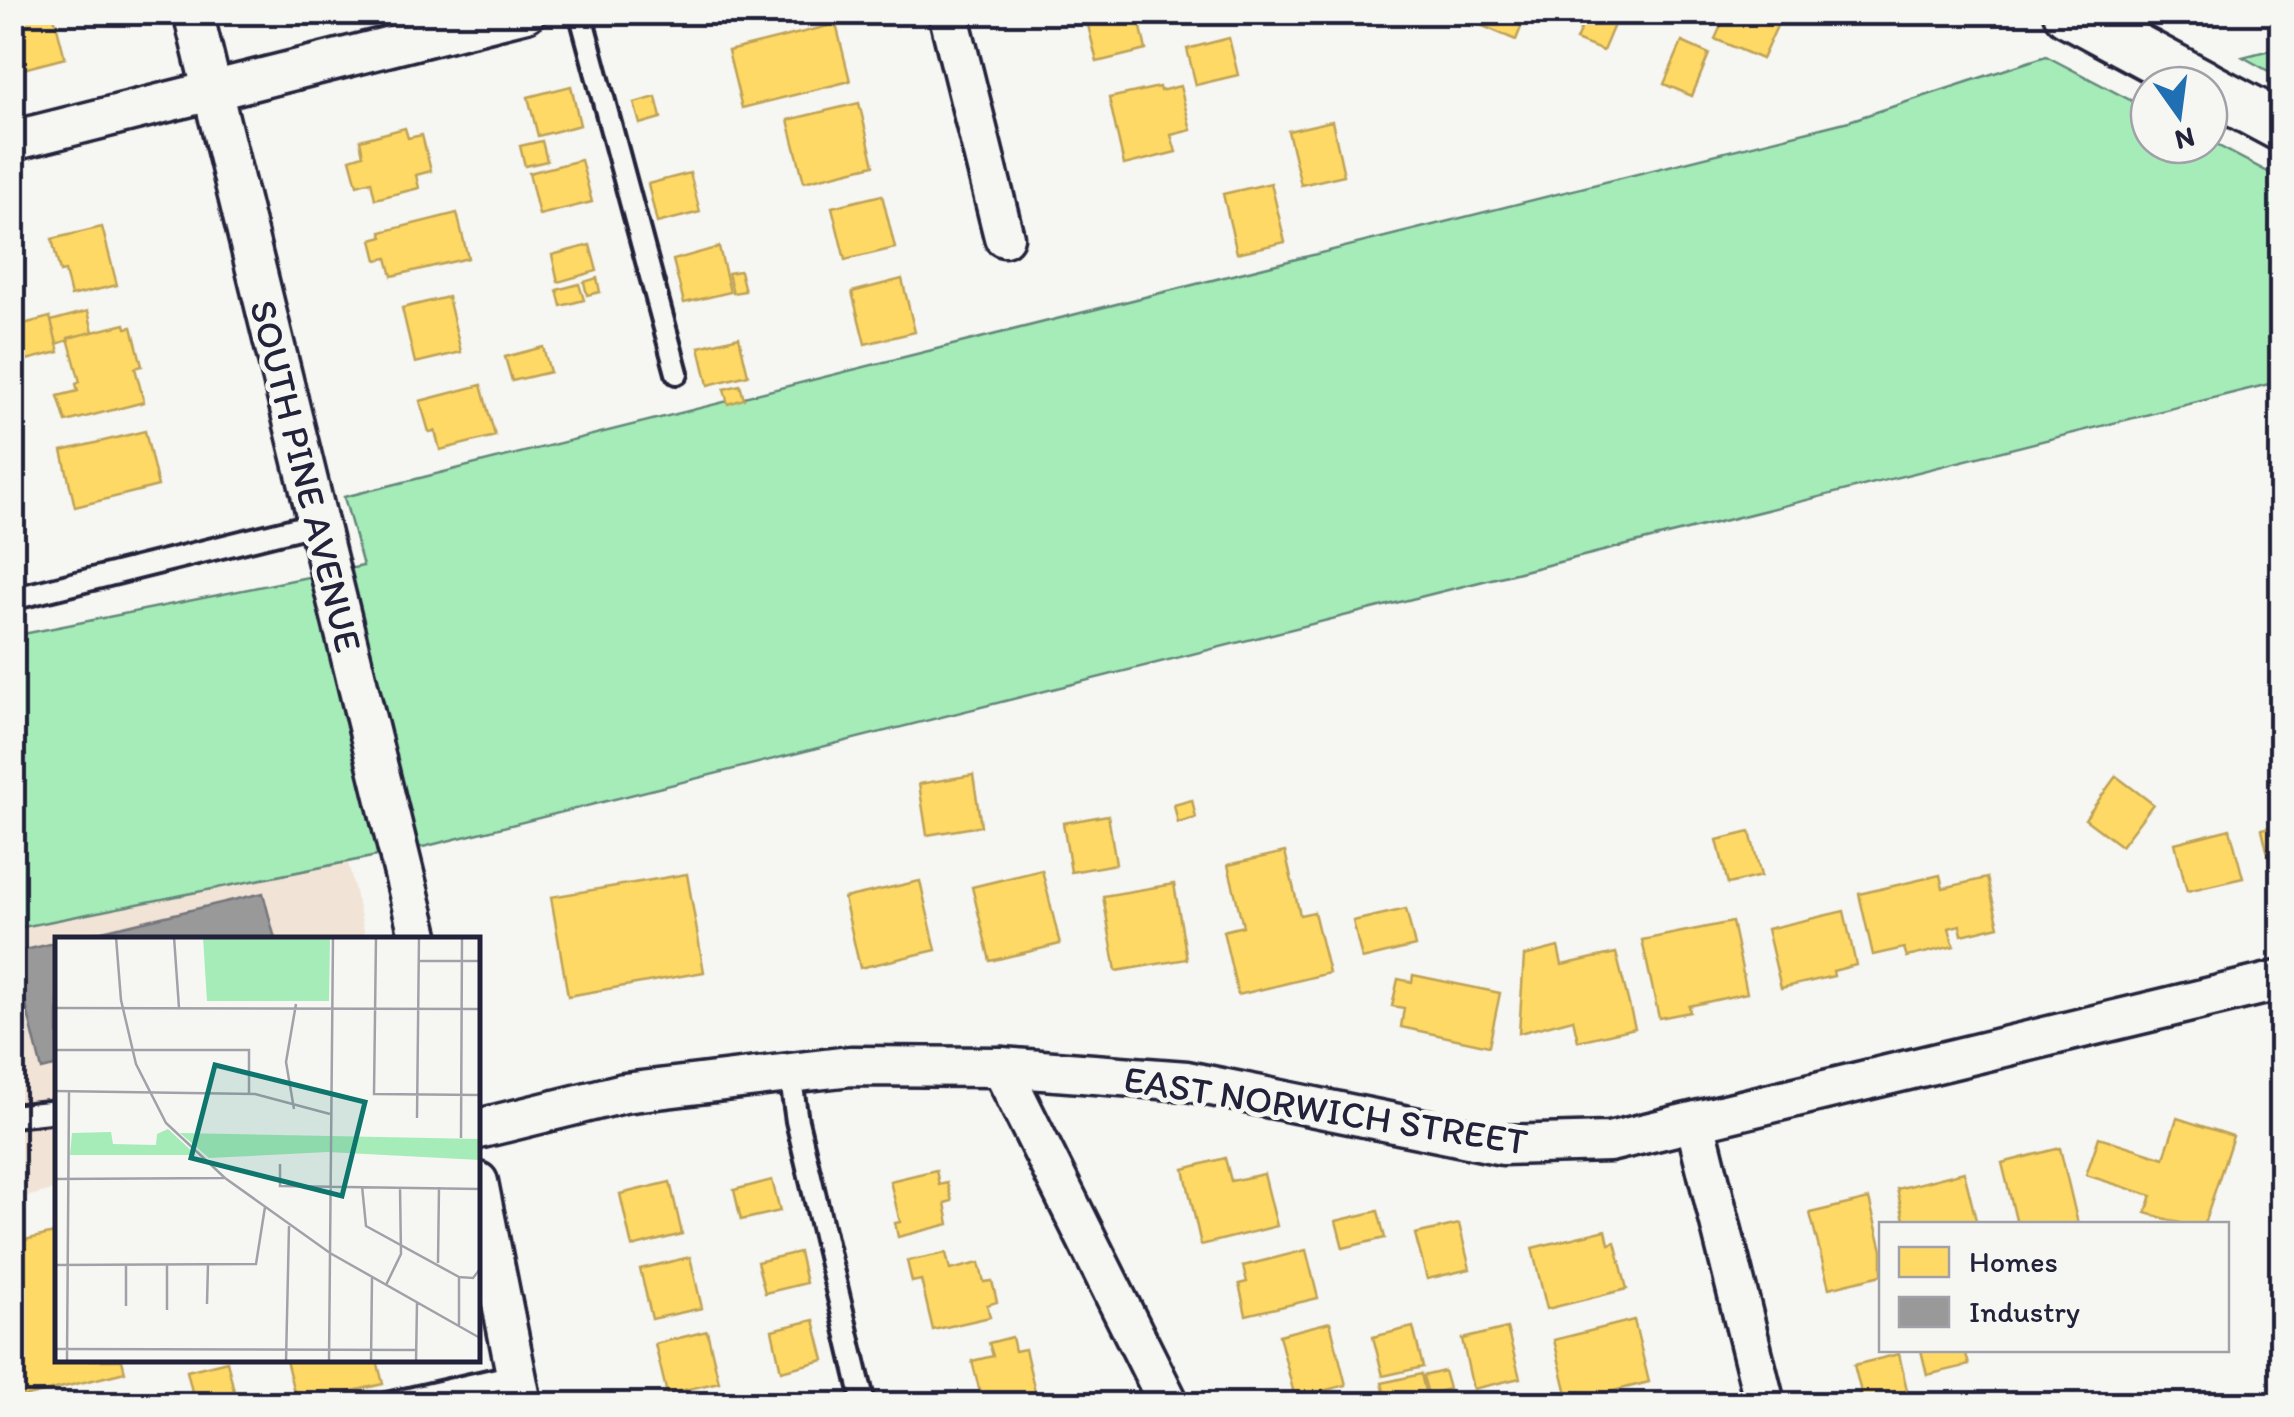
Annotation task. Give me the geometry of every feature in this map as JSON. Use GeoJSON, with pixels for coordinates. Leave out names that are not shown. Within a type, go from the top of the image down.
{"type":"FeatureCollection","features":[{"type":"Feature","properties":{"kind":"street","name":"SOUTH PINE AVENUE"},"geometry":{"type":"LineString","coordinates":[[193,12],[419,937]]}},
{"type":"Feature","properties":{"kind":"street"},"geometry":{"type":"LineString","coordinates":[[12,141],[526,12]]}},
{"type":"Feature","properties":{"kind":"street"},"geometry":{"type":"LineString","coordinates":[[948,12],[1004,237]]}},
{"type":"Feature","properties":{"kind":"street"},"geometry":{"type":"LineString","coordinates":[[2068,12],[2168,65]]}},
{"type":"Feature","properties":{"kind":"street"},"geometry":{"type":"LineString","coordinates":[[2229,98],[2282,128]]}},
{"type":"Feature","properties":{"kind":"street","name":"EAST NORWICH STREET"},"geometry":{"type":"LineString","coordinates":[[480,1129],[624,1093],[790,1073],[851,1066],[1000,1067],[1186,1081],[1502,1145],[1609,1142],[2282,980]]}},
{"type":"Feature","properties":{"kind":"street"},"geometry":{"type":"LineString","coordinates":[[1000,1067],[1169,1404]]}},
{"type":"Feature","properties":{"kind":"street"},"geometry":{"type":"LineString","coordinates":[[1694,1122],[1766,1404]]}},
{"type":"Feature","properties":{"kind":"street"},"geometry":{"type":"LineString","coordinates":[[480,1192],[518,1390]]}},
{"type":"Feature","properties":{"kind":"lane"},"geometry":{"type":"LineString","coordinates":[[580,12],[677,373]]}},
{"type":"Feature","properties":{"kind":"lane"},"geometry":{"type":"LineString","coordinates":[[12,599],[318,523]]}},
{"type":"Feature","properties":{"kind":"lane"},"geometry":{"type":"LineString","coordinates":[[790,1073],[815,1203],[864,1404]]}},
{"type":"Feature","properties":{"kind":"lane"},"geometry":{"type":"LineString","coordinates":[[12,1116],[55,1112]]}},
{"type":"Feature","properties":{"kind":"lane"},"geometry":{"type":"LineString","coordinates":[[387,1404],[518,1390]]}},
{"type":"Feature","properties":{"kind":"shaded area"},"geometry":{"type":"Polygon","coordinates":[[[348,862],[366,937],[55,937],[55,1190],[13,1200],[13,929],[348,862]]]}},
{"type":"Feature","properties":{"kind":"green space"},"geometry":{"type":"Polygon","coordinates":[[[2281,47],[2281,78],[2243,57],[2281,47]]]}},
{"type":"Feature","properties":{"kind":"green space"},"geometry":{"type":"Polygon","coordinates":[[[2046,56],[2129,100],[2129,165],[2229,165],[2229,152],[2281,179],[2281,381],[427,846],[13,929],[13,636],[363,566],[344,497],[1849,121],[2046,56]]]}},
{"type":"Feature","properties":{"kind":"building: Homes"},"geometry":{"type":"Polygon","coordinates":[[[12,12],[53,12],[65,58],[12,72],[12,12]]]}},
{"type":"Feature","properties":{"kind":"building: Homes"},"geometry":{"type":"Polygon","coordinates":[[[1078,12],[1172,15],[1140,23],[1146,50],[1097,62],[1086,17],[1079,18],[1078,12]]]}},
{"type":"Feature","properties":{"kind":"building: Homes"},"geometry":{"type":"Polygon","coordinates":[[[1483,12],[1527,12],[1516,40],[1478,24],[1483,12]]]}},
{"type":"Feature","properties":{"kind":"building: Homes"},"geometry":{"type":"Polygon","coordinates":[[[1588,12],[1619,13],[1603,51],[1576,40],[1588,12]]]}},
{"type":"Feature","properties":{"kind":"building: Homes"},"geometry":{"type":"Polygon","coordinates":[[[1649,12],[1683,12],[1678,25],[1649,12]]]}},
{"type":"Feature","properties":{"kind":"building: Homes"},"geometry":{"type":"Polygon","coordinates":[[[1727,12],[1782,15],[1762,59],[1715,39],[1727,12]]]}},
{"type":"Feature","properties":{"kind":"building: Homes"},"geometry":{"type":"Polygon","coordinates":[[[836,24],[850,81],[742,108],[728,51],[836,24]]]}},
{"type":"Feature","properties":{"kind":"building: Homes"},"geometry":{"type":"Polygon","coordinates":[[[1229,38],[1238,75],[1196,85],[1187,49],[1229,38]]]}},
{"type":"Feature","properties":{"kind":"building: Homes"},"geometry":{"type":"Polygon","coordinates":[[[1682,42],[1709,54],[1692,96],[1664,84],[1682,42]]]}},
{"type":"Feature","properties":{"kind":"building: Homes"},"geometry":{"type":"Polygon","coordinates":[[[571,86],[580,125],[538,136],[528,97],[571,86]]]}},
{"type":"Feature","properties":{"kind":"building: Homes"},"geometry":{"type":"Polygon","coordinates":[[[1180,86],[1191,130],[1171,135],[1176,152],[1124,165],[1109,98],[1180,86]]]}},
{"type":"Feature","properties":{"kind":"building: Homes"},"geometry":{"type":"Polygon","coordinates":[[[656,97],[661,118],[640,124],[634,103],[656,97]]]}},
{"type":"Feature","properties":{"kind":"building: Homes"},"geometry":{"type":"Polygon","coordinates":[[[859,103],[874,165],[804,182],[788,120],[859,103]]]}},
{"type":"Feature","properties":{"kind":"building: Homes"},"geometry":{"type":"Polygon","coordinates":[[[1332,121],[1344,175],[1301,185],[1288,131],[1332,121]]]}},
{"type":"Feature","properties":{"kind":"building: Homes"},"geometry":{"type":"Polygon","coordinates":[[[405,128],[408,138],[422,135],[431,171],[416,175],[419,188],[375,199],[371,181],[357,185],[350,159],[363,155],[360,140],[405,128]]]}},
{"type":"Feature","properties":{"kind":"building: Homes"},"geometry":{"type":"Polygon","coordinates":[[[542,141],[547,161],[525,166],[520,146],[542,141]]]}},
{"type":"Feature","properties":{"kind":"building: Homes"},"geometry":{"type":"Polygon","coordinates":[[[581,160],[592,202],[539,215],[529,173],[581,160]]]}},
{"type":"Feature","properties":{"kind":"building: Homes"},"geometry":{"type":"Polygon","coordinates":[[[690,173],[700,212],[657,223],[648,184],[690,173]]]}},
{"type":"Feature","properties":{"kind":"building: Homes"},"geometry":{"type":"Polygon","coordinates":[[[1271,183],[1285,242],[1237,253],[1223,194],[1271,183]]]}},
{"type":"Feature","properties":{"kind":"building: Homes"},"geometry":{"type":"Polygon","coordinates":[[[882,195],[895,248],[845,260],[832,207],[882,195]]]}},
{"type":"Feature","properties":{"kind":"building: Homes"},"geometry":{"type":"Polygon","coordinates":[[[457,213],[468,258],[392,276],[387,258],[377,260],[372,240],[383,237],[381,232],[457,213]]]}},
{"type":"Feature","properties":{"kind":"building: Homes"},"geometry":{"type":"Polygon","coordinates":[[[102,227],[117,285],[71,296],[52,239],[102,227]]]}},
{"type":"Feature","properties":{"kind":"building: Homes"},"geometry":{"type":"Polygon","coordinates":[[[590,245],[597,271],[558,282],[552,255],[590,245]]]}},
{"type":"Feature","properties":{"kind":"building: Homes"},"geometry":{"type":"Polygon","coordinates":[[[719,247],[730,292],[684,303],[673,260],[719,247]]]}},
{"type":"Feature","properties":{"kind":"building: Homes"},"geometry":{"type":"Polygon","coordinates":[[[740,271],[745,291],[733,293],[728,273],[740,271]]]}},
{"type":"Feature","properties":{"kind":"building: Homes"},"geometry":{"type":"Polygon","coordinates":[[[597,278],[600,292],[587,295],[584,282],[597,278]]]}},
{"type":"Feature","properties":{"kind":"building: Homes"},"geometry":{"type":"Polygon","coordinates":[[[902,279],[915,332],[865,344],[852,292],[902,279]]]}},
{"type":"Feature","properties":{"kind":"building: Homes"},"geometry":{"type":"Polygon","coordinates":[[[579,284],[584,300],[561,306],[557,290],[579,284]]]}},
{"type":"Feature","properties":{"kind":"building: Homes"},"geometry":{"type":"Polygon","coordinates":[[[448,297],[461,352],[415,363],[402,308],[448,297]]]}},
{"type":"Feature","properties":{"kind":"building: Homes"},"geometry":{"type":"Polygon","coordinates":[[[88,311],[93,332],[57,344],[51,321],[88,311]]]}},
{"type":"Feature","properties":{"kind":"building: Homes"},"geometry":{"type":"Polygon","coordinates":[[[50,317],[59,352],[14,363],[12,327],[50,317]]]}},
{"type":"Feature","properties":{"kind":"building: Homes"},"geometry":{"type":"Polygon","coordinates":[[[125,324],[126,328],[132,327],[142,366],[135,368],[144,402],[66,422],[58,396],[78,391],[76,384],[80,382],[68,338],[125,324]]]}},
{"type":"Feature","properties":{"kind":"building: Homes"},"geometry":{"type":"Polygon","coordinates":[[[739,337],[748,375],[708,385],[699,347],[739,337]]]}},
{"type":"Feature","properties":{"kind":"building: Homes"},"geometry":{"type":"Polygon","coordinates":[[[543,347],[550,372],[512,381],[505,357],[543,347]]]}},
{"type":"Feature","properties":{"kind":"building: Homes"},"geometry":{"type":"Polygon","coordinates":[[[481,385],[495,436],[440,450],[435,431],[429,432],[420,401],[481,385]]]}},
{"type":"Feature","properties":{"kind":"building: Homes"},"geometry":{"type":"Polygon","coordinates":[[[740,385],[744,399],[728,404],[724,389],[740,385]]]}},
{"type":"Feature","properties":{"kind":"building: Homes"},"geometry":{"type":"Polygon","coordinates":[[[145,431],[158,486],[75,507],[62,451],[145,431]]]}},
{"type":"Feature","properties":{"kind":"building: Homes"},"geometry":{"type":"Polygon","coordinates":[[[973,775],[981,826],[927,835],[919,784],[973,775]]]}},
{"type":"Feature","properties":{"kind":"building: Homes"},"geometry":{"type":"Polygon","coordinates":[[[2116,776],[2153,804],[2121,846],[2085,819],[2116,776]]]}},
{"type":"Feature","properties":{"kind":"building: Homes"},"geometry":{"type":"Polygon","coordinates":[[[1192,800],[1196,818],[1178,823],[1174,805],[1192,800]]]}},
{"type":"Feature","properties":{"kind":"building: Homes"},"geometry":{"type":"Polygon","coordinates":[[[1108,815],[1116,864],[1071,872],[1063,823],[1108,815]]]}},
{"type":"Feature","properties":{"kind":"building: Homes"},"geometry":{"type":"Polygon","coordinates":[[[2282,824],[2282,874],[2273,876],[2262,829],[2282,824]]]}},
{"type":"Feature","properties":{"kind":"building: Homes"},"geometry":{"type":"Polygon","coordinates":[[[2230,829],[2243,878],[2187,891],[2175,843],[2230,829]]]}},
{"type":"Feature","properties":{"kind":"building: Homes"},"geometry":{"type":"Polygon","coordinates":[[[1750,832],[1761,876],[1728,884],[1717,840],[1750,832]]]}},
{"type":"Feature","properties":{"kind":"building: Homes"},"geometry":{"type":"Polygon","coordinates":[[[1285,852],[1300,915],[1314,912],[1329,973],[1238,995],[1223,931],[1243,926],[1228,865],[1285,852]]]}},
{"type":"Feature","properties":{"kind":"building: Homes"},"geometry":{"type":"Polygon","coordinates":[[[1042,870],[1060,944],[990,961],[972,887],[1042,870]]]}},
{"type":"Feature","properties":{"kind":"building: Homes"},"geometry":{"type":"Polygon","coordinates":[[[687,874],[704,972],[568,996],[551,897],[687,874]]]}},
{"type":"Feature","properties":{"kind":"building: Homes"},"geometry":{"type":"Polygon","coordinates":[[[1940,875],[1943,888],[1987,878],[1999,926],[1962,935],[1960,925],[1949,928],[1954,946],[1907,957],[1904,948],[1873,955],[1859,894],[1940,875]]]}},
{"type":"Feature","properties":{"kind":"building: Homes"},"geometry":{"type":"Polygon","coordinates":[[[920,881],[936,950],[860,968],[844,898],[920,881]]]}},
{"type":"Feature","properties":{"kind":"building: Homes"},"geometry":{"type":"Polygon","coordinates":[[[1174,884],[1187,959],[1116,971],[1103,896],[1174,884]]]}},
{"type":"Feature","properties":{"kind":"building: Homes"},"geometry":{"type":"Polygon","coordinates":[[[1406,909],[1415,946],[1362,959],[1353,921],[1406,909]]]}},
{"type":"Feature","properties":{"kind":"building: Homes"},"geometry":{"type":"Polygon","coordinates":[[[1844,911],[1856,965],[1833,971],[1834,976],[1781,988],[1767,929],[1844,911]]]}},
{"type":"Feature","properties":{"kind":"building: Homes"},"geometry":{"type":"Polygon","coordinates":[[[1732,922],[1747,993],[1689,1006],[1690,1012],[1659,1018],[1642,940],[1732,922]]]}},
{"type":"Feature","properties":{"kind":"building: Homes"},"geometry":{"type":"Polygon","coordinates":[[[1558,947],[1562,965],[1616,953],[1635,1028],[1578,1041],[1573,1019],[1519,1033],[1524,956],[1558,947]]]}},
{"type":"Feature","properties":{"kind":"building: Homes"},"geometry":{"type":"Polygon","coordinates":[[[1413,975],[1500,993],[1489,1046],[1401,1027],[1404,1008],[1392,1006],[1398,979],[1412,982],[1413,975]]]}},
{"type":"Feature","properties":{"kind":"building: Homes"},"geometry":{"type":"Polygon","coordinates":[[[2177,1118],[2233,1136],[2205,1222],[2176,1222],[2146,1213],[2152,1196],[2086,1175],[2099,1137],[2164,1158],[2177,1118]]]}},
{"type":"Feature","properties":{"kind":"building: Homes"},"geometry":{"type":"Polygon","coordinates":[[[2060,1148],[2078,1222],[2017,1222],[2002,1163],[2060,1148]]]}},
{"type":"Feature","properties":{"kind":"building: Homes"},"geometry":{"type":"Polygon","coordinates":[[[1225,1158],[1231,1181],[1264,1174],[1277,1226],[1201,1245],[1184,1169],[1225,1158]]]}},
{"type":"Feature","properties":{"kind":"building: Homes"},"geometry":{"type":"Polygon","coordinates":[[[936,1170],[939,1185],[947,1183],[952,1201],[945,1203],[949,1224],[898,1237],[895,1223],[900,1222],[890,1181],[936,1170]]]}},
{"type":"Feature","properties":{"kind":"building: Homes"},"geometry":{"type":"Polygon","coordinates":[[[1964,1172],[1976,1222],[1905,1222],[1897,1189],[1964,1172]]]}},
{"type":"Feature","properties":{"kind":"building: Homes"},"geometry":{"type":"Polygon","coordinates":[[[772,1180],[780,1211],[741,1220],[734,1190],[772,1180]]]}},
{"type":"Feature","properties":{"kind":"building: Homes"},"geometry":{"type":"Polygon","coordinates":[[[670,1182],[682,1234],[632,1247],[620,1194],[670,1182]]]}},
{"type":"Feature","properties":{"kind":"building: Homes"},"geometry":{"type":"Polygon","coordinates":[[[1869,1199],[1879,1238],[1879,1276],[1829,1288],[1810,1213],[1869,1199]]]}},
{"type":"Feature","properties":{"kind":"building: Homes"},"geometry":{"type":"Polygon","coordinates":[[[1378,1211],[1385,1238],[1343,1248],[1336,1221],[1378,1211]]]}},
{"type":"Feature","properties":{"kind":"building: Homes"},"geometry":{"type":"Polygon","coordinates":[[[1459,1224],[1470,1269],[1427,1279],[1415,1234],[1459,1224]]]}},
{"type":"Feature","properties":{"kind":"building: Homes"},"geometry":{"type":"Polygon","coordinates":[[[1606,1230],[1609,1244],[1615,1242],[1627,1289],[1547,1309],[1532,1248],[1606,1230]]]}},
{"type":"Feature","properties":{"kind":"building: Homes"},"geometry":{"type":"Polygon","coordinates":[[[55,1233],[55,1362],[122,1362],[125,1372],[23,1397],[12,1354],[12,1243],[55,1233]]]}},
{"type":"Feature","properties":{"kind":"building: Homes"},"geometry":{"type":"Polygon","coordinates":[[[1306,1250],[1318,1298],[1246,1315],[1239,1284],[1247,1282],[1243,1266],[1306,1250]]]}},
{"type":"Feature","properties":{"kind":"building: Homes"},"geometry":{"type":"Polygon","coordinates":[[[799,1252],[806,1283],[765,1293],[757,1262],[799,1252]]]}},
{"type":"Feature","properties":{"kind":"building: Homes"},"geometry":{"type":"Polygon","coordinates":[[[946,1253],[950,1270],[979,1263],[984,1282],[992,1281],[997,1302],[987,1305],[990,1317],[933,1330],[921,1280],[912,1282],[907,1261],[946,1253]]]}},
{"type":"Feature","properties":{"kind":"building: Homes"},"geometry":{"type":"Polygon","coordinates":[[[690,1257],[702,1308],[652,1319],[640,1269],[690,1257]]]}},
{"type":"Feature","properties":{"kind":"building: Homes"},"geometry":{"type":"Polygon","coordinates":[[[814,1320],[824,1360],[781,1371],[772,1330],[814,1320]]]}},
{"type":"Feature","properties":{"kind":"building: Homes"},"geometry":{"type":"Polygon","coordinates":[[[1634,1320],[1649,1382],[1569,1402],[1554,1340],[1634,1320]]]}},
{"type":"Feature","properties":{"kind":"building: Homes"},"geometry":{"type":"Polygon","coordinates":[[[1330,1322],[1346,1385],[1295,1398],[1279,1335],[1330,1322]]]}},
{"type":"Feature","properties":{"kind":"building: Homes"},"geometry":{"type":"Polygon","coordinates":[[[1413,1327],[1423,1367],[1383,1376],[1373,1337],[1413,1327]]]}},
{"type":"Feature","properties":{"kind":"building: Homes"},"geometry":{"type":"Polygon","coordinates":[[[1507,1328],[1520,1378],[1473,1389],[1462,1339],[1507,1328]]]}},
{"type":"Feature","properties":{"kind":"building: Homes"},"geometry":{"type":"Polygon","coordinates":[[[707,1331],[719,1382],[667,1394],[655,1344],[707,1331]]]}},
{"type":"Feature","properties":{"kind":"building: Homes"},"geometry":{"type":"Polygon","coordinates":[[[1012,1337],[1015,1351],[1025,1349],[1038,1404],[983,1404],[972,1361],[993,1356],[989,1343],[1012,1337]]]}},
{"type":"Feature","properties":{"kind":"building: Homes"},"geometry":{"type":"Polygon","coordinates":[[[1921,1352],[1966,1352],[1969,1365],[1927,1375],[1921,1352]]]}},
{"type":"Feature","properties":{"kind":"building: Homes"},"geometry":{"type":"Polygon","coordinates":[[[1899,1354],[1909,1399],[1864,1404],[1854,1365],[1899,1354]]]}},
{"type":"Feature","properties":{"kind":"building: Homes"},"geometry":{"type":"Polygon","coordinates":[[[227,1362],[237,1404],[195,1404],[187,1371],[227,1362]]]}},
{"type":"Feature","properties":{"kind":"building: Homes"},"geometry":{"type":"Polygon","coordinates":[[[286,1362],[378,1362],[383,1384],[297,1404],[286,1362]]]}},
{"type":"Feature","properties":{"kind":"building: Homes"},"geometry":{"type":"Polygon","coordinates":[[[1444,1371],[1449,1389],[1428,1394],[1423,1376],[1444,1371]]]}},
{"type":"Feature","properties":{"kind":"building: Homes"},"geometry":{"type":"Polygon","coordinates":[[[1421,1374],[1428,1404],[1387,1404],[1382,1383],[1421,1374]]]}},
{"type":"Feature","properties":{"kind":"building: Industry"},"geometry":{"type":"Polygon","coordinates":[[[263,893],[274,937],[76,937],[263,893]]]}},
{"type":"Feature","properties":{"kind":"building: Industry"},"geometry":{"type":"Polygon","coordinates":[[[55,943],[55,1067],[42,1070],[13,953],[55,943]]]}}]}
